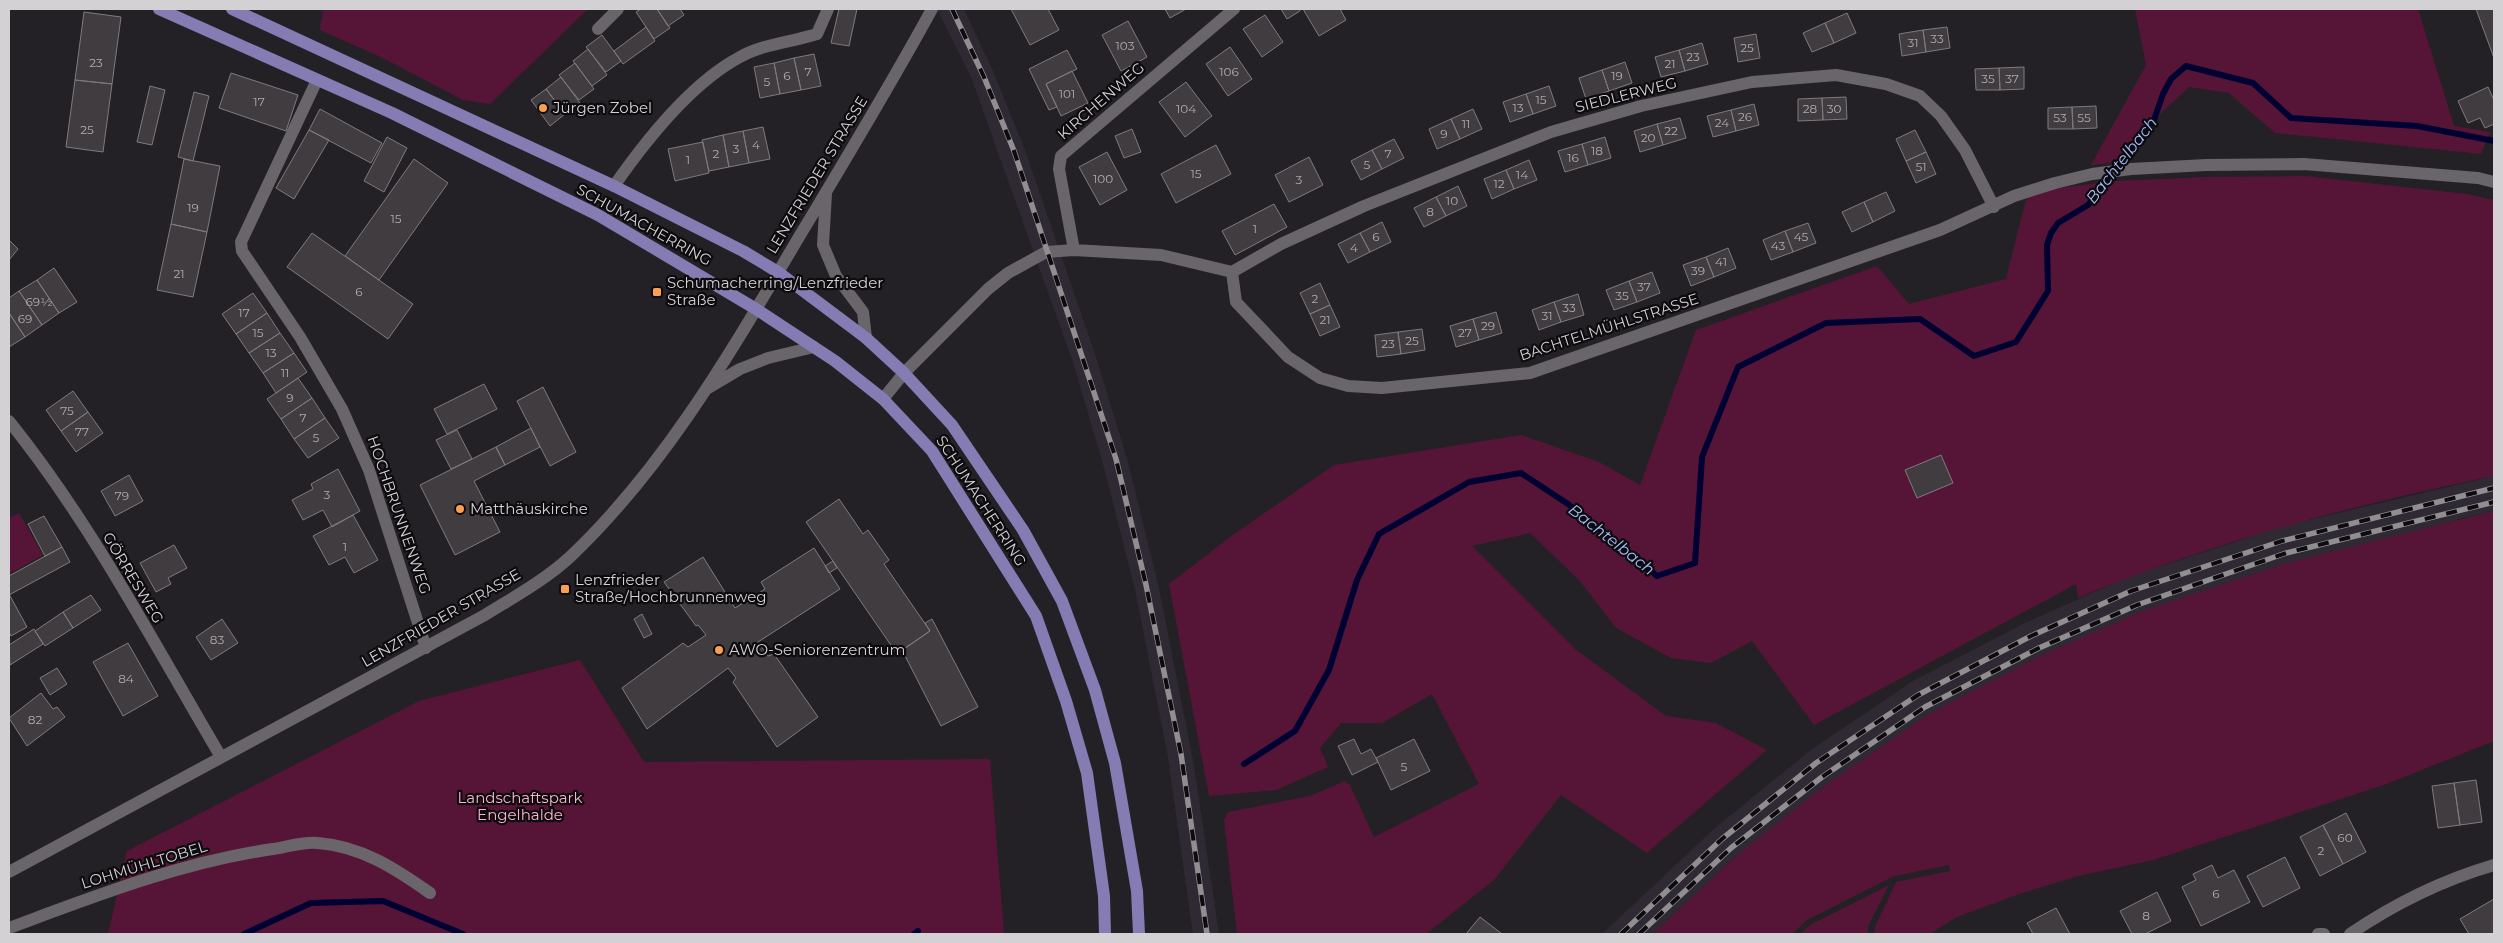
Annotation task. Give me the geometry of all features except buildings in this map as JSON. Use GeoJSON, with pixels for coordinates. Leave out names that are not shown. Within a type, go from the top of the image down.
{"type":"FeatureCollection","features":[{"type":"Feature","properties":{"kind":"main road","name":"SCHUMACHERRING"},"geometry":{"type":"LineString","coordinates":[[159,9],[392,113],[598,215],[756,309],[814,347],[883,399],[932,452],[1036,616],[1066,701],[1087,773],[1104,896],[1105,934]]}},
{"type":"Feature","properties":{"kind":"main road","name":"SCHUMACHERRING"},"geometry":{"type":"LineString","coordinates":[[239,10],[614,186],[743,251],[778,272],[866,338],[904,373],[952,425],[1023,530],[1062,601],[1095,690],[1115,763],[1138,891],[1139,934]]}},
{"type":"Feature","properties":{"kind":"street"},"geometry":{"type":"LineString","coordinates":[[598,29],[618,9]]}},
{"type":"Feature","properties":{"kind":"street"},"geometry":{"type":"LineString","coordinates":[[614,186],[671,115],[709,77],[740,56],[770,45],[817,34],[828,9]]}},
{"type":"Feature","properties":{"kind":"street","name":"LENZFRIEDER STRASSE"},"geometry":{"type":"LineString","coordinates":[[9,872],[485,615],[552,572],[570,556],[631,490],[674,438],[756,309],[932,9]]}},
{"type":"Feature","properties":{"kind":"street","name":"KIRCHENWEG"},"geometry":{"type":"LineString","coordinates":[[1074,250],[1059,169],[1061,156],[1234,9]]}},
{"type":"Feature","properties":{"kind":"street","name":"SIEDLERWEG"},"geometry":{"type":"LineString","coordinates":[[1232,272],[1281,244],[1364,206],[1551,132],[1641,106],[1752,82],[1836,75],[1886,84],[1920,96],[1941,116],[1965,150],[1994,207]]}},
{"type":"Feature","properties":{"kind":"street","name":"HOCHBRUNNENWEG"},"geometry":{"type":"LineString","coordinates":[[317,80],[241,242],[242,251],[300,337],[342,409],[369,470],[426,648]]}},
{"type":"Feature","properties":{"kind":"street","name":"BACHTELMÜHLSTRASSE"},"geometry":{"type":"LineString","coordinates":[[1232,272],[1236,302],[1288,357],[1320,378],[1348,386],[1382,388],[1530,373],[1940,230],[1994,207],[2014,196],[2092,174],[2170,167],[2304,164],[2478,178],[2494,182]]}},
{"type":"Feature","properties":{"kind":"street"},"geometry":{"type":"LineString","coordinates":[[826,192],[824,245],[836,276],[863,312],[866,338]]}},
{"type":"Feature","properties":{"kind":"street"},"geometry":{"type":"LineString","coordinates":[[883,399],[904,373],[969,308],[1008,273],[1046,252],[1074,250],[1161,256],[1232,272]]}},
{"type":"Feature","properties":{"kind":"street"},"geometry":{"type":"LineString","coordinates":[[706,389],[749,365],[768,358],[814,347]]}},
{"type":"Feature","properties":{"kind":"street","name":"GÖRRESWEG"},"geometry":{"type":"LineString","coordinates":[[9,421],[33,452],[82,525],[221,757]]}},
{"type":"Feature","properties":{"kind":"street","name":"LOHMÜHLTOBEL"},"geometry":{"type":"LineString","coordinates":[[9,928],[175,870],[248,852],[317,842],[365,853],[402,874],[430,893]]}},
{"type":"Feature","properties":{"kind":"street"},"geometry":{"type":"LineString","coordinates":[[2350,934],[2372,919],[2420,893],[2469,872],[2494,865]]}},
{"type":"Feature","properties":{"kind":"street"},"geometry":{"type":"LineString","coordinates":[[2318,934],[2324,934]]}},
{"type":"Feature","properties":{"kind":"shaded area"},"geometry":{"type":"Polygon","coordinates":[[[937,9],[964,9],[993,71],[1025,150],[1096,357],[1127,459],[1158,584],[1193,760],[1219,934],[1193,934],[1168,757],[1135,589],[1103,464],[1073,362],[971,77],[937,9]]]}},
{"type":"Feature","properties":{"kind":"shaded area"},"geometry":{"type":"Polygon","coordinates":[[[2494,476],[2494,511],[2458,519],[1736,856],[1653,934],[1602,934],[1715,828],[1812,749],[1913,681],[2025,623],[2128,577],[2280,527],[2494,476]]]}},
{"type":"Feature","properties":{"kind":"green space"},"geometry":{"type":"Polygon","coordinates":[[[323,9],[588,9],[490,104],[463,100],[383,58],[320,30],[323,9]]]}},
{"type":"Feature","properties":{"kind":"green space"},"geometry":{"type":"Polygon","coordinates":[[[2135,9],[2418,9],[2454,126],[2490,132],[2481,154],[2275,133],[2229,93],[2189,87],[2161,113],[2130,161],[2091,165],[2146,65],[2135,9]]]}},
{"type":"Feature","properties":{"kind":"green space"},"geometry":{"type":"Polygon","coordinates":[[[2306,176],[2467,194],[2494,200],[2494,476],[2388,499],[2231,542],[2180,559],[2078,598],[2076,584],[1814,725],[1752,641],[1711,663],[1671,658],[1616,628],[1580,581],[1530,533],[1472,546],[1575,649],[1666,716],[1716,723],[1767,750],[1647,853],[1561,795],[1494,880],[1426,934],[1237,934],[1224,820],[1228,812],[1310,796],[1345,781],[1350,785],[1374,837],[1479,784],[1432,694],[1382,723],[1341,723],[1320,748],[1328,767],[1276,790],[1209,796],[1169,584],[1234,534],[1334,465],[1521,435],[1599,462],[1640,485],[1696,330],[1877,266],[1909,304],[2006,279],[2026,200],[2042,190],[2116,181],[2205,177],[2306,176]]]}},
{"type":"Feature","properties":{"kind":"green space"},"geometry":{"type":"Polygon","coordinates":[[[2494,511],[2494,741],[2384,785],[2153,860],[2078,876],[2019,894],[1957,917],[1929,934],[1874,934],[1875,927],[1896,882],[1950,871],[1949,865],[1894,876],[1807,920],[1792,934],[1653,934],[1736,856],[1827,784],[1929,714],[2042,655],[2140,612],[2287,563],[2494,511]]]}},
{"type":"Feature","properties":{"kind":"green space"},"geometry":{"type":"Polygon","coordinates":[[[19,513],[43,555],[9,574],[9,518],[19,513]]]}},
{"type":"Feature","properties":{"kind":"green space","name":"Landschaftspark Engelhalde"},"geometry":{"type":"Polygon","coordinates":[[[580,660],[644,762],[990,759],[1004,934],[108,934],[127,851],[419,701],[580,660]]]}},
{"type":"Feature","properties":{"kind":"green space"},"geometry":{"type":"Polygon","coordinates":[[[1889,885],[1868,926],[1868,934],[1800,934],[1810,925],[1889,885]]]}},
{"type":"Feature","properties":{"kind":"waterway","name":"Bachtelbach"},"geometry":{"type":"LineString","coordinates":[[1244,764],[1295,731],[1329,670],[1357,580],[1379,534],[1469,482],[1521,473],[1568,504],[1657,576],[1695,563],[1702,457],[1738,367],[1826,323],[1920,319],[1974,356],[2016,342],[2048,291],[2047,245],[2051,233],[2058,223],[2088,205],[2104,186],[2125,155],[2154,120],[2163,94],[2171,79],[2186,66],[2253,83],[2291,118],[2417,126],[2494,141]]}},
{"type":"Feature","properties":{"kind":"waterway","name":"Bachtelbach"},"geometry":{"type":"LineString","coordinates":[[244,934],[311,903],[383,901],[463,934]]}},
{"type":"Feature","properties":{"kind":"waterway","name":"Bachtelbach"},"geometry":{"type":"LineString","coordinates":[[914,934],[918,931]]}},
{"type":"Feature","properties":{"kind":"railway"},"geometry":{"type":"LineString","coordinates":[[952,9],[984,77],[1014,151],[1116,459],[1146,585],[1181,754],[1207,934]]}},
{"type":"Feature","properties":{"kind":"railway"},"geometry":{"type":"LineString","coordinates":[[1621,934],[1722,839],[1816,763],[1918,695],[2031,636],[2131,591],[2282,541],[2494,488]]}},
{"type":"Feature","properties":{"kind":"railway"},"geometry":{"type":"LineString","coordinates":[[1639,934],[1731,848],[1822,777],[1925,707],[2039,648],[2137,605],[2286,553],[2494,502]]}},
{"type":"Feature","properties":{"kind":"place","name":"Jürgen Zobel"},"geometry":{"type":"Point","coordinates":[543,108]}},
{"type":"Feature","properties":{"kind":"place","name":"Schumacherring/Lenzfrieder Straße"},"geometry":{"type":"Point","coordinates":[657,292]}},
{"type":"Feature","properties":{"kind":"place","name":"Matthäuskirche"},"geometry":{"type":"Point","coordinates":[460,509]}},
{"type":"Feature","properties":{"kind":"place","name":"Lenzfrieder Straße/Hochbrunnenweg"},"geometry":{"type":"Point","coordinates":[565,589]}},
{"type":"Feature","properties":{"kind":"place","name":"AWO-Seniorenzentrum"},"geometry":{"type":"Point","coordinates":[719,650]}}]}
